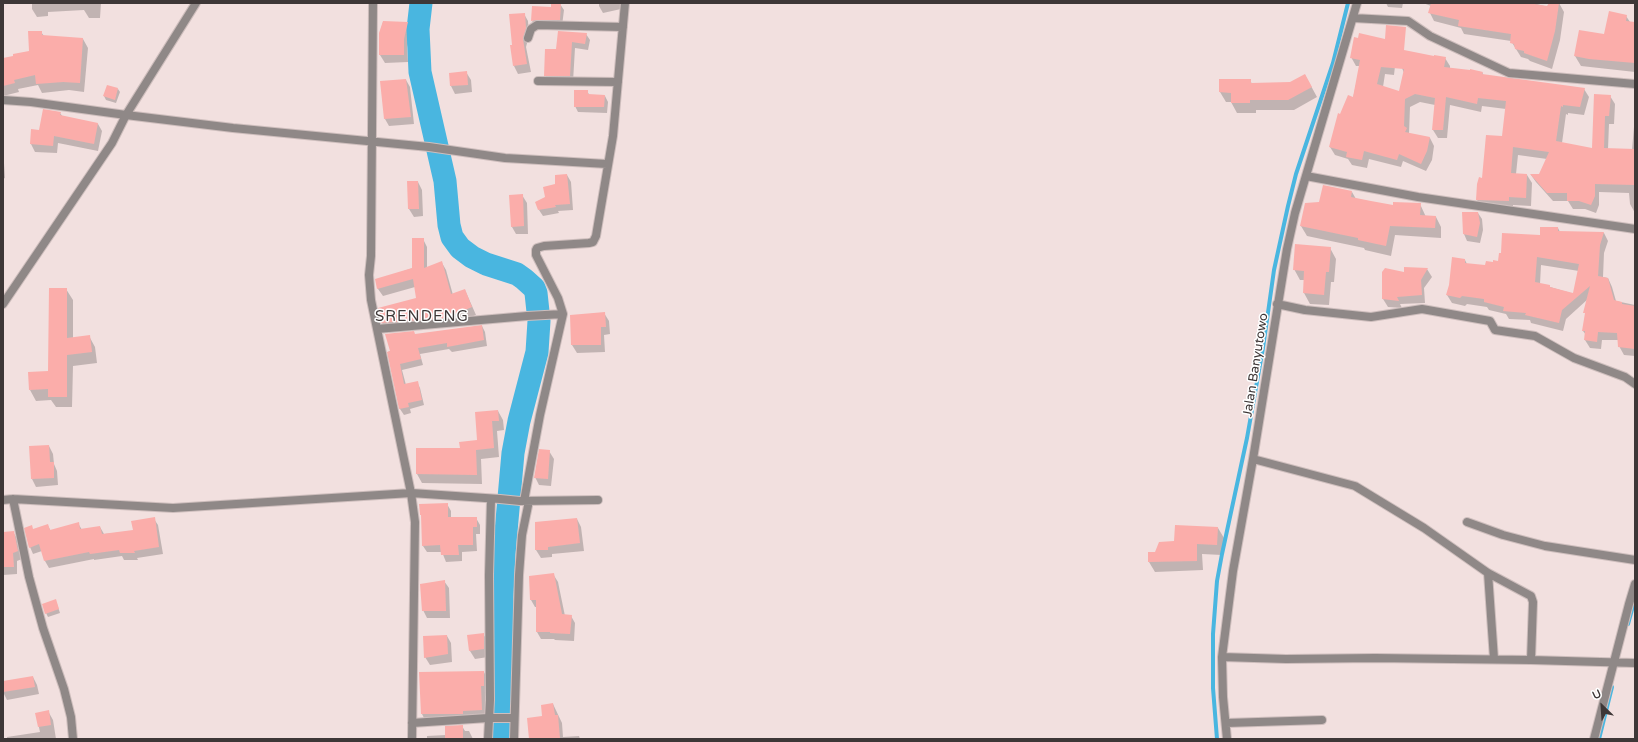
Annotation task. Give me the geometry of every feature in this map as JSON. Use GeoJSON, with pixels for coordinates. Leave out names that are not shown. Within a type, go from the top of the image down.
{"type":"FeatureCollection","features":[{"type":"Feature","properties":{"kind":"street"},"geometry":{"type":"LineString","coordinates":[[3,304],[112,143],[126,116],[196,3]]}},
{"type":"Feature","properties":{"kind":"street"},"geometry":{"type":"LineString","coordinates":[[373,3],[371,256],[369,275],[371,300],[411,493],[415,522],[412,739]]}},
{"type":"Feature","properties":{"kind":"street"},"geometry":{"type":"LineString","coordinates":[[514,739],[512,718],[524,501],[540,415],[563,314],[558,298],[536,255],[536,250],[537,248],[544,246],[589,243],[595,240],[613,136],[625,3]]}},
{"type":"Feature","properties":{"kind":"street","name":"Jalan Banyutowo"},"geometry":{"type":"LineString","coordinates":[[1227,739],[1222,657],[1233,571],[1290,235],[1357,3]]}},
{"type":"Feature","properties":{"kind":"street"},"geometry":{"type":"LineString","coordinates":[[1353,18],[1408,21],[1430,36],[1509,73],[1635,84]]}},
{"type":"Feature","properties":{"kind":"street"},"geometry":{"type":"LineString","coordinates":[[528,38],[531,29],[538,25],[623,27]]}},
{"type":"Feature","properties":{"kind":"street"},"geometry":{"type":"LineString","coordinates":[[538,81],[618,82]]}},
{"type":"Feature","properties":{"kind":"street"},"geometry":{"type":"LineString","coordinates":[[3,100],[31,102],[126,116],[464,151],[505,158],[607,164]]}},
{"type":"Feature","properties":{"kind":"street"},"geometry":{"type":"LineString","coordinates":[[1306,176],[1418,197],[1635,229]]}},
{"type":"Feature","properties":{"kind":"street"},"geometry":{"type":"LineString","coordinates":[[1278,304],[1306,310],[1371,317],[1422,308],[1490,322],[1495,330],[1535,336],[1574,358],[1625,377],[1635,384]]}},
{"type":"Feature","properties":{"kind":"street"},"geometry":{"type":"LineString","coordinates":[[377,329],[563,314]]}},
{"type":"Feature","properties":{"kind":"street"},"geometry":{"type":"LineString","coordinates":[[1253,459],[1355,486],[1424,528],[1488,573],[1531,596],[1533,599],[1531,660]]}},
{"type":"Feature","properties":{"kind":"street"},"geometry":{"type":"LineString","coordinates":[[3,500],[13,499],[173,508],[411,493],[524,501],[598,500]]}},
{"type":"Feature","properties":{"kind":"street"},"geometry":{"type":"LineString","coordinates":[[13,499],[29,577],[43,628],[64,689],[73,739]]}},
{"type":"Feature","properties":{"kind":"street"},"geometry":{"type":"LineString","coordinates":[[488,739],[490,718],[489,575],[491,499]]}},
{"type":"Feature","properties":{"kind":"street"},"geometry":{"type":"LineString","coordinates":[[1467,522],[1503,535],[1545,546],[1635,560]]}},
{"type":"Feature","properties":{"kind":"street"},"geometry":{"type":"LineString","coordinates":[[1488,573],[1494,660]]}},
{"type":"Feature","properties":{"kind":"street"},"geometry":{"type":"LineString","coordinates":[[1594,739],[1617,663],[1628,604],[1635,584]]}},
{"type":"Feature","properties":{"kind":"street"},"geometry":{"type":"LineString","coordinates":[[1222,657],[1286,659],[1375,658],[1531,660],[1635,663]]}},
{"type":"Feature","properties":{"kind":"street"},"geometry":{"type":"LineString","coordinates":[[412,724],[490,718],[512,718]]}},
{"type":"Feature","properties":{"kind":"street"},"geometry":{"type":"LineString","coordinates":[[1226,723],[1322,720]]}},
{"type":"Feature","properties":{"kind":"building"},"geometry":{"type":"Polygon","coordinates":[[[551,3],[561,3],[560,20],[531,21],[532,6],[551,7],[551,3]]]}},
{"type":"Feature","properties":{"kind":"building"},"geometry":{"type":"Polygon","coordinates":[[[1431,3],[1528,3],[1547,6],[1549,3],[1559,3],[1555,31],[1547,61],[1524,53],[1524,51],[1515,49],[1514,44],[1510,43],[1511,34],[1458,26],[1459,20],[1428,13],[1431,3]]]}},
{"type":"Feature","properties":{"kind":"building"},"geometry":{"type":"Polygon","coordinates":[[[1609,11],[1627,15],[1626,21],[1635,22],[1635,63],[1589,59],[1574,56],[1579,30],[1604,34],[1609,11]]]}},
{"type":"Feature","properties":{"kind":"building"},"geometry":{"type":"Polygon","coordinates":[[[525,13],[526,28],[523,39],[527,64],[513,66],[510,45],[512,45],[509,14],[525,13]]]}},
{"type":"Feature","properties":{"kind":"building"},"geometry":{"type":"Polygon","coordinates":[[[383,21],[408,22],[404,39],[404,55],[379,55],[379,33],[383,21]]]}},
{"type":"Feature","properties":{"kind":"building"},"geometry":{"type":"Polygon","coordinates":[[[1386,25],[1406,27],[1404,50],[1446,57],[1444,67],[1470,69],[1483,72],[1482,74],[1585,88],[1580,107],[1561,106],[1556,141],[1592,148],[1594,94],[1611,95],[1609,116],[1605,116],[1604,148],[1635,149],[1635,185],[1595,184],[1595,196],[1591,205],[1579,201],[1567,201],[1567,193],[1547,193],[1530,174],[1539,174],[1549,152],[1513,147],[1511,173],[1527,174],[1526,198],[1509,197],[1509,201],[1476,200],[1477,184],[1479,177],[1482,178],[1486,135],[1502,136],[1506,101],[1478,98],[1477,104],[1446,97],[1443,130],[1432,130],[1435,98],[1415,94],[1405,99],[1404,126],[1407,128],[1405,132],[1430,137],[1427,151],[1421,164],[1399,154],[1397,160],[1364,151],[1362,160],[1346,157],[1347,152],[1329,147],[1338,113],[1340,114],[1348,95],[1353,97],[1360,60],[1350,58],[1354,37],[1358,38],[1359,33],[1385,39],[1386,25]],[[1381,67],[1377,84],[1399,91],[1404,69],[1381,67]]]}},
{"type":"Feature","properties":{"kind":"building"},"geometry":{"type":"Polygon","coordinates":[[[28,31],[42,31],[42,35],[83,38],[80,83],[63,82],[36,84],[35,75],[14,80],[15,83],[3,86],[3,58],[13,56],[13,54],[29,51],[28,31]]]}},
{"type":"Feature","properties":{"kind":"building"},"geometry":{"type":"Polygon","coordinates":[[[558,31],[587,33],[585,44],[572,42],[570,76],[544,76],[545,49],[556,49],[558,31]]]}},
{"type":"Feature","properties":{"kind":"building"},"geometry":{"type":"Polygon","coordinates":[[[467,71],[468,85],[450,86],[449,73],[467,71]]]}},
{"type":"Feature","properties":{"kind":"building"},"geometry":{"type":"Polygon","coordinates":[[[1305,74],[1312,87],[1288,100],[1250,100],[1250,103],[1231,103],[1231,93],[1219,92],[1219,79],[1251,79],[1251,83],[1290,82],[1305,74]]]}},
{"type":"Feature","properties":{"kind":"building"},"geometry":{"type":"Polygon","coordinates":[[[406,79],[411,117],[384,119],[380,81],[406,79]]]}},
{"type":"Feature","properties":{"kind":"building"},"geometry":{"type":"Polygon","coordinates":[[[107,85],[118,88],[115,100],[103,96],[107,85]]]}},
{"type":"Feature","properties":{"kind":"building"},"geometry":{"type":"Polygon","coordinates":[[[574,90],[588,90],[588,94],[605,95],[604,107],[574,107],[574,90]]]}},
{"type":"Feature","properties":{"kind":"building"},"geometry":{"type":"Polygon","coordinates":[[[43,109],[61,112],[60,115],[98,123],[94,144],[54,136],[53,146],[30,144],[31,129],[39,130],[43,109]]]}},
{"type":"Feature","properties":{"kind":"building"},"geometry":{"type":"Polygon","coordinates":[[[567,174],[570,204],[555,205],[556,207],[538,210],[535,202],[545,197],[543,187],[555,184],[555,175],[567,174]]]}},
{"type":"Feature","properties":{"kind":"building"},"geometry":{"type":"Polygon","coordinates":[[[407,181],[418,181],[419,209],[408,209],[407,181]]]}},
{"type":"Feature","properties":{"kind":"building"},"geometry":{"type":"Polygon","coordinates":[[[1323,185],[1352,191],[1351,197],[1371,201],[1393,205],[1393,202],[1421,203],[1420,215],[1436,216],[1435,228],[1390,226],[1386,246],[1358,240],[1358,238],[1300,226],[1305,203],[1319,202],[1323,185]]]}},
{"type":"Feature","properties":{"kind":"building"},"geometry":{"type":"Polygon","coordinates":[[[523,194],[524,226],[511,227],[509,195],[523,194]]]}},
{"type":"Feature","properties":{"kind":"building"},"geometry":{"type":"Polygon","coordinates":[[[1462,212],[1478,212],[1480,223],[1477,237],[1463,234],[1462,212]]]}},
{"type":"Feature","properties":{"kind":"building"},"geometry":{"type":"Polygon","coordinates":[[[1540,227],[1558,227],[1558,231],[1604,232],[1600,245],[1598,276],[1608,278],[1614,300],[1622,302],[1622,304],[1635,306],[1635,349],[1618,347],[1617,333],[1598,332],[1597,342],[1584,340],[1585,331],[1582,331],[1585,313],[1583,313],[1590,286],[1562,310],[1559,323],[1525,315],[1526,313],[1503,311],[1504,307],[1484,302],[1484,299],[1462,296],[1460,298],[1446,295],[1449,285],[1452,257],[1465,259],[1465,263],[1485,265],[1486,261],[1498,261],[1499,253],[1501,253],[1502,233],[1540,235],[1540,227]],[[1537,257],[1535,282],[1550,285],[1550,287],[1573,293],[1579,264],[1537,257]]]}},
{"type":"Feature","properties":{"kind":"building"},"geometry":{"type":"Polygon","coordinates":[[[412,238],[424,238],[424,268],[442,261],[451,294],[465,289],[472,307],[446,318],[381,323],[378,308],[416,298],[413,279],[377,289],[375,279],[412,268],[412,238]]]}},
{"type":"Feature","properties":{"kind":"building"},"geometry":{"type":"Polygon","coordinates":[[[1295,244],[1331,247],[1329,272],[1326,272],[1324,295],[1303,293],[1304,271],[1293,270],[1295,244]]]}},
{"type":"Feature","properties":{"kind":"building"},"geometry":{"type":"Polygon","coordinates":[[[1404,267],[1428,268],[1421,280],[1422,295],[1397,297],[1399,301],[1382,299],[1382,272],[1385,268],[1404,272],[1404,267]]]}},
{"type":"Feature","properties":{"kind":"building"},"geometry":{"type":"Polygon","coordinates":[[[49,288],[67,288],[67,338],[90,335],[92,352],[67,355],[67,397],[48,397],[48,389],[29,390],[28,372],[48,371],[49,288]]]}},
{"type":"Feature","properties":{"kind":"building"},"geometry":{"type":"Polygon","coordinates":[[[605,312],[606,327],[601,327],[601,345],[571,345],[570,315],[605,312]]]}},
{"type":"Feature","properties":{"kind":"building"},"geometry":{"type":"Polygon","coordinates":[[[482,325],[484,340],[447,347],[447,343],[418,348],[421,359],[400,364],[404,384],[418,381],[422,400],[408,403],[409,407],[399,409],[387,352],[390,351],[385,334],[414,331],[415,334],[482,325]]]}},
{"type":"Feature","properties":{"kind":"building"},"geometry":{"type":"Polygon","coordinates":[[[498,410],[499,421],[492,421],[494,448],[476,450],[477,475],[416,474],[416,448],[460,448],[459,442],[477,440],[475,412],[498,410]]]}},
{"type":"Feature","properties":{"kind":"building"},"geometry":{"type":"Polygon","coordinates":[[[49,445],[50,462],[54,462],[54,478],[31,479],[29,446],[49,445]]]}},
{"type":"Feature","properties":{"kind":"building"},"geometry":{"type":"Polygon","coordinates":[[[539,449],[550,450],[548,479],[534,478],[539,449]]]}},
{"type":"Feature","properties":{"kind":"building"},"geometry":{"type":"Polygon","coordinates":[[[448,503],[448,517],[477,517],[477,527],[473,527],[473,545],[458,545],[459,555],[441,555],[440,545],[422,546],[421,515],[419,504],[448,503]]]}},
{"type":"Feature","properties":{"kind":"building"},"geometry":{"type":"Polygon","coordinates":[[[155,517],[159,547],[134,551],[135,553],[120,553],[119,550],[90,554],[89,552],[44,561],[39,544],[29,548],[24,528],[32,525],[33,529],[48,524],[50,530],[79,522],[80,529],[100,526],[102,534],[133,530],[131,521],[155,517]]]}},
{"type":"Feature","properties":{"kind":"building"},"geometry":{"type":"Polygon","coordinates":[[[577,518],[580,543],[548,547],[548,550],[535,550],[535,522],[577,518]]]}},
{"type":"Feature","properties":{"kind":"building"},"geometry":{"type":"Polygon","coordinates":[[[1175,525],[1218,527],[1217,545],[1197,544],[1197,561],[1148,562],[1148,552],[1155,552],[1159,542],[1174,541],[1175,525]]]}},
{"type":"Feature","properties":{"kind":"building"},"geometry":{"type":"Polygon","coordinates":[[[14,531],[18,551],[13,553],[14,567],[3,567],[3,532],[14,531]]]}},
{"type":"Feature","properties":{"kind":"building"},"geometry":{"type":"Polygon","coordinates":[[[554,573],[562,614],[572,615],[570,634],[536,632],[536,600],[530,600],[529,576],[554,573]]]}},
{"type":"Feature","properties":{"kind":"building"},"geometry":{"type":"Polygon","coordinates":[[[445,580],[446,611],[422,611],[420,584],[445,580]]]}},
{"type":"Feature","properties":{"kind":"building"},"geometry":{"type":"Polygon","coordinates":[[[56,599],[59,609],[45,614],[42,604],[56,599]]]}},
{"type":"Feature","properties":{"kind":"building"},"geometry":{"type":"Polygon","coordinates":[[[484,633],[484,649],[469,651],[467,635],[484,633]]]}},
{"type":"Feature","properties":{"kind":"building"},"geometry":{"type":"Polygon","coordinates":[[[447,635],[448,654],[424,658],[423,636],[447,635]]]}},
{"type":"Feature","properties":{"kind":"building"},"geometry":{"type":"Polygon","coordinates":[[[484,671],[484,686],[481,686],[482,710],[463,711],[463,714],[421,714],[419,672],[484,671]]]}},
{"type":"Feature","properties":{"kind":"building"},"geometry":{"type":"Polygon","coordinates":[[[33,676],[35,687],[3,692],[3,681],[33,676]]]}},
{"type":"Feature","properties":{"kind":"building"},"geometry":{"type":"Polygon","coordinates":[[[553,703],[555,715],[558,715],[560,739],[529,739],[527,718],[542,716],[541,705],[553,703]]]}},
{"type":"Feature","properties":{"kind":"building"},"geometry":{"type":"Polygon","coordinates":[[[49,710],[51,725],[38,727],[35,713],[49,710]]]}},
{"type":"Feature","properties":{"kind":"building"},"geometry":{"type":"Polygon","coordinates":[[[463,725],[463,738],[445,738],[445,726],[463,725]]]}},
{"type":"Feature","properties":{"kind":"waterway"},"geometry":{"type":"LineString","coordinates":[[421,3],[418,29],[420,72],[445,181],[449,225],[452,237],[460,248],[472,257],[486,264],[517,274],[534,288],[536,293],[539,321],[537,352],[519,421],[513,453],[504,554],[502,597],[504,674],[501,739]]}},
{"type":"Feature","properties":{"kind":"waterway"},"geometry":{"type":"LineString","coordinates":[[1217,739],[1213,688],[1213,634],[1217,581],[1247,438],[1263,348],[1274,270],[1288,206],[1296,174],[1333,63],[1348,3]]}},
{"type":"Feature","properties":{"kind":"waterway"},"geometry":{"type":"LineString","coordinates":[[1628,624],[1635,599]]}},
{"type":"Feature","properties":{"kind":"waterway"},"geometry":{"type":"LineString","coordinates":[[1599,739],[1612,687]]}},
{"type":"Feature","properties":{"kind":"district","name":"SRENDENG"},"geometry":{"type":"Point","coordinates":[422,317]}}]}
